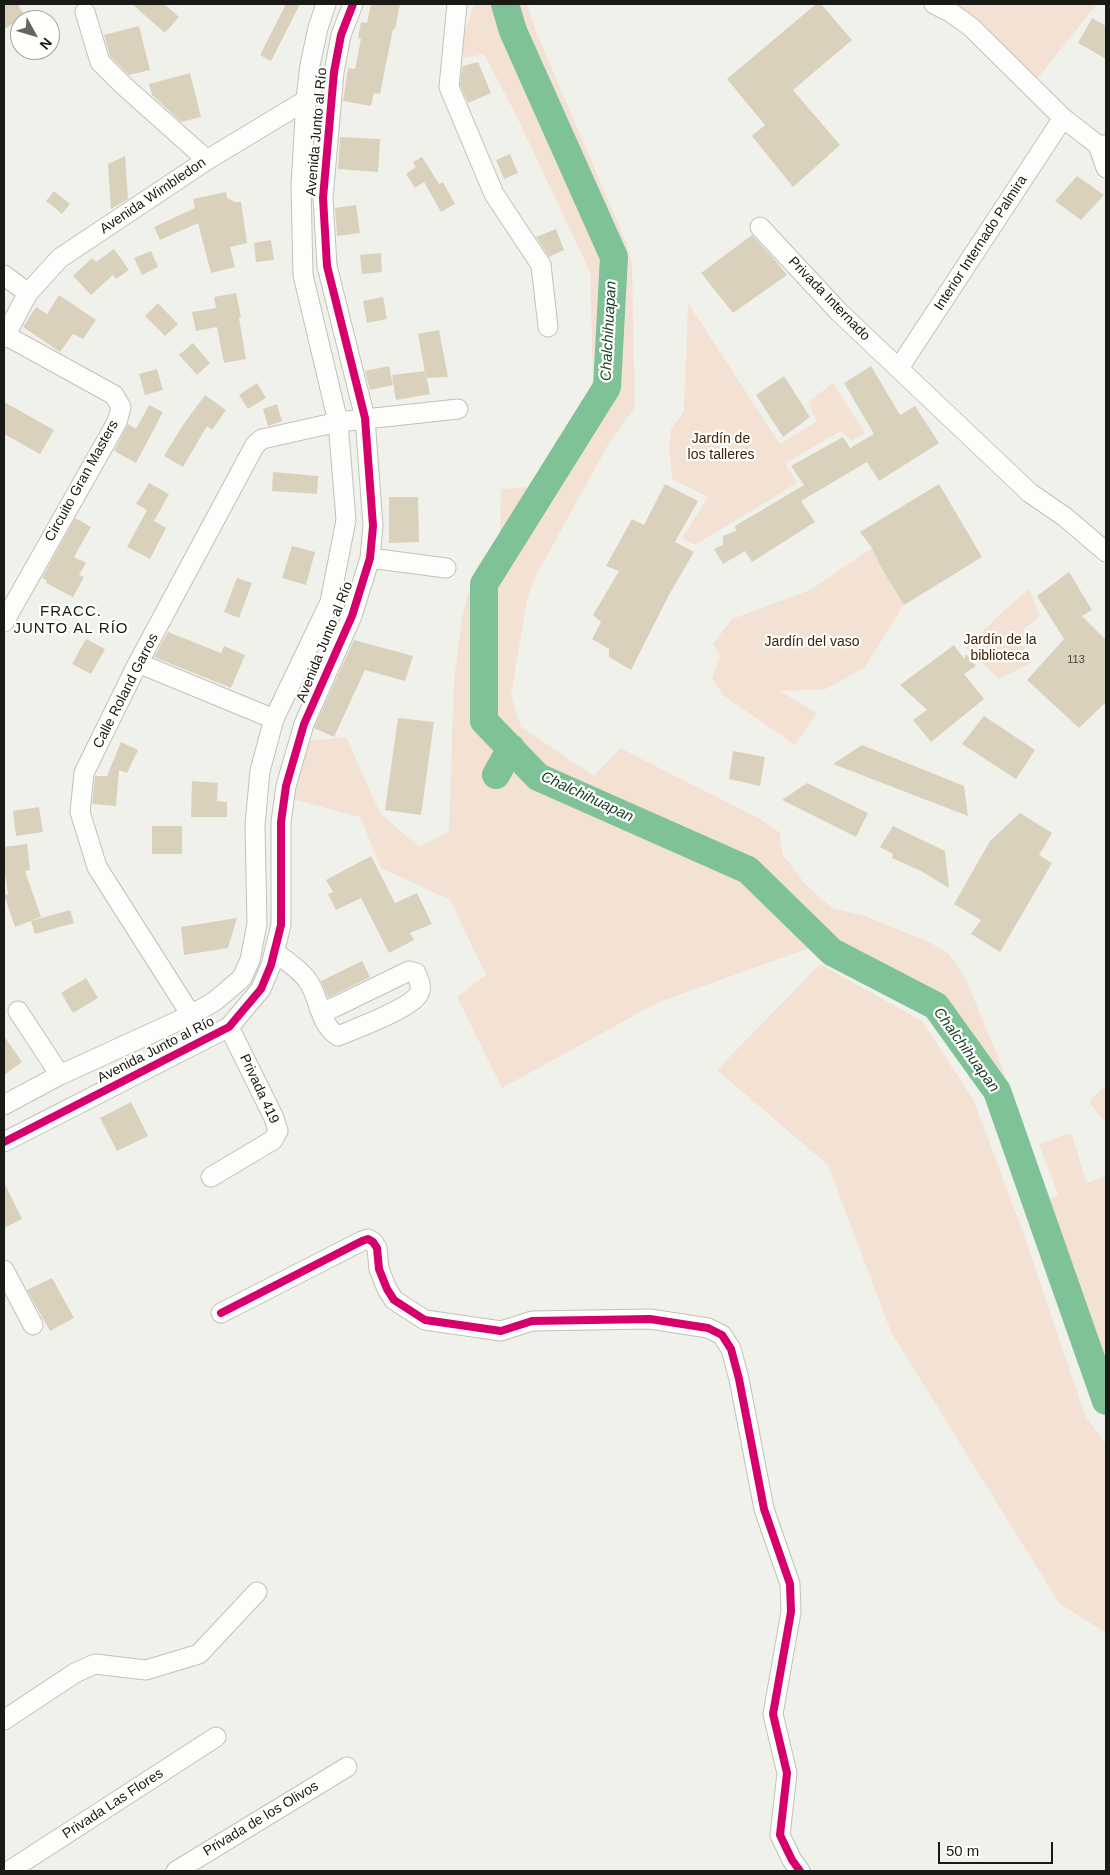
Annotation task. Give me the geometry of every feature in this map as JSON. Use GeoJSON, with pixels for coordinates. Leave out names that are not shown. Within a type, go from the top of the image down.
{"type":"FeatureCollection","features":[{"type":"Feature","properties":{"kind":"street","name":"Avenida Junto al Río"},"geometry":{"type":"LineString","coordinates":[[4,1105],[60,1075],[191,1015],[215,1001],[242,978],[250,960],[257,924],[255,825],[260,771],[274,719],[330,602],[346,520],[338,422],[303,275],[301,186],[306,100],[310,65],[318,28],[326,4]]}},
{"type":"Feature","properties":{"kind":"street","name":"Avenida Junto al Río"},"geometry":{"type":"LineString","coordinates":[[4,1142],[229,1027],[261,989],[271,966],[281,925],[281,822],[286,786],[304,724],[352,616],[370,558],[373,526],[365,418],[327,266],[323,198],[333,86],[341,35],[353,4]]}},
{"type":"Feature","properties":{"kind":"street"},"geometry":{"type":"LineString","coordinates":[[457,4],[449,87],[494,194],[541,265],[548,327]]}},
{"type":"Feature","properties":{"kind":"street"},"geometry":{"type":"LineString","coordinates":[[934,4],[950,12],[971,27],[1063,118],[1102,145],[1106,168]]}},
{"type":"Feature","properties":{"kind":"street"},"geometry":{"type":"LineString","coordinates":[[85,12],[100,62],[207,160]]}},
{"type":"Feature","properties":{"kind":"street"},"geometry":{"type":"LineString","coordinates":[[318,28],[341,35]]}},
{"type":"Feature","properties":{"kind":"street","name":"Avenida Wimbledon"},"geometry":{"type":"LineString","coordinates":[[4,336],[28,293],[60,258],[207,160],[306,100],[333,86]]}},
{"type":"Feature","properties":{"kind":"street","name":"Interior Internado Palmira"},"geometry":{"type":"LineString","coordinates":[[899,368],[1063,118]]}},
{"type":"Feature","properties":{"kind":"street","name":"Privada Internado"},"geometry":{"type":"LineString","coordinates":[[760,227],[839,312],[1030,493],[1065,517],[1106,552]]}},
{"type":"Feature","properties":{"kind":"street"},"geometry":{"type":"LineString","coordinates":[[4,276],[28,293]]}},
{"type":"Feature","properties":{"kind":"street","name":"Circuito Gran Masters"},"geometry":{"type":"LineString","coordinates":[[4,336],[114,395],[121,407],[117,422],[4,622]]}},
{"type":"Feature","properties":{"kind":"street","name":"Calle Roland Garros"},"geometry":{"type":"LineString","coordinates":[[203,1040],[191,1015],[97,867],[80,812],[84,773],[138,663],[254,445],[262,439],[338,422],[458,410]]}},
{"type":"Feature","properties":{"kind":"street"},"geometry":{"type":"LineString","coordinates":[[370,558],[446,568]]}},
{"type":"Feature","properties":{"kind":"street"},"geometry":{"type":"LineString","coordinates":[[138,663],[274,719]]}},
{"type":"Feature","properties":{"kind":"street"},"geometry":{"type":"LineString","coordinates":[[255,825],[281,822]]}},
{"type":"Feature","properties":{"kind":"street"},"geometry":{"type":"LineString","coordinates":[[275,952],[301,974],[310,986],[319,1008],[329,1031],[338,1036],[369,1024],[410,1002],[419,995],[421,987],[416,973],[409,971],[335,1007],[327,1010],[319,1008]]}},
{"type":"Feature","properties":{"kind":"street"},"geometry":{"type":"LineString","coordinates":[[18,1011],[60,1075]]}},
{"type":"Feature","properties":{"kind":"street","name":"Privada 419"},"geometry":{"type":"LineString","coordinates":[[211,1177],[273,1140],[278,1131],[274,1118],[229,1027]]}},
{"type":"Feature","properties":{"kind":"street"},"geometry":{"type":"LineString","coordinates":[[221,1313],[368,1239],[377,1248],[379,1269],[387,1289],[394,1300],[425,1320],[501,1331],[532,1321],[650,1319],[708,1328],[722,1336],[730,1349],[739,1379],[764,1509],[790,1584],[791,1612],[773,1714],[787,1774],[780,1835],[792,1860],[800,1871]]}},
{"type":"Feature","properties":{"kind":"street"},"geometry":{"type":"LineString","coordinates":[[4,1270],[33,1325]]}},
{"type":"Feature","properties":{"kind":"street"},"geometry":{"type":"LineString","coordinates":[[4,1720],[75,1673],[95,1664],[146,1670],[199,1654],[257,1592]]}},
{"type":"Feature","properties":{"kind":"street","name":"Privada Las Flores"},"geometry":{"type":"LineString","coordinates":[[9,1871],[216,1737]]}},
{"type":"Feature","properties":{"kind":"street","name":"Privada de los Olivos"},"geometry":{"type":"LineString","coordinates":[[176,1871],[347,1767]]}},
{"type":"Feature","properties":{"kind":"green space"},"geometry":{"type":"Polygon","coordinates":[[[474,4],[527,4],[537,34],[626,242],[632,265],[635,407],[608,445],[536,576],[527,599],[511,696],[521,727],[594,776],[620,748],[760,819],[779,832],[783,855],[806,885],[832,908],[865,916],[931,943],[949,954],[966,979],[1001,1065],[1048,1200],[1058,1195],[1039,1144],[1071,1133],[1087,1183],[1106,1175],[1106,1402],[1076,1327],[1013,1149],[947,1026],[921,992],[902,977],[855,952],[837,938],[659,1002],[502,1088],[457,997],[486,975],[450,900],[381,868],[360,817],[289,798],[309,741],[346,737],[380,813],[419,847],[449,831],[454,680],[462,618],[470,586],[484,556],[500,538],[501,489],[533,487],[558,453],[593,381],[590,272],[516,115],[484,54],[464,58],[461,44],[474,4]]]}},
{"type":"Feature","properties":{"kind":"green space"},"geometry":{"type":"Polygon","coordinates":[[[958,4],[1097,4],[1036,80],[958,4]]]}},
{"type":"Feature","properties":{"kind":"green space","name":"Jardín de los talleres"},"geometry":{"type":"Polygon","coordinates":[[[688,303],[780,444],[817,421],[808,402],[833,383],[865,433],[852,441],[841,431],[785,463],[797,483],[695,545],[682,538],[708,497],[672,479],[669,448],[671,429],[684,411],[688,303]]]}},
{"type":"Feature","properties":{"kind":"green space","name":"Jardín del vaso"},"geometry":{"type":"Polygon","coordinates":[[[872,548],[936,553],[865,667],[826,689],[780,691],[817,713],[795,745],[724,696],[712,679],[720,656],[713,644],[732,619],[810,590],[872,548]]]}},
{"type":"Feature","properties":{"kind":"green space","name":"Jardín de la biblioteca"},"geometry":{"type":"Polygon","coordinates":[[[1029,589],[1040,616],[1024,629],[1023,646],[1031,663],[999,679],[966,648],[1000,614],[1029,589]]]}},
{"type":"Feature","properties":{"kind":"green space"},"geometry":{"type":"Polygon","coordinates":[[[820,964],[922,1021],[974,1101],[1024,1235],[1085,1415],[1106,1445],[1106,1633],[1059,1603],[891,1332],[828,1165],[717,1070],[820,964]]]}},
{"type":"Feature","properties":{"kind":"green space"},"geometry":{"type":"Polygon","coordinates":[[[1106,1084],[1106,1124],[1089,1102],[1106,1084]]]}},
{"type":"Feature","properties":{"kind":"building"},"geometry":{"type":"Polygon","coordinates":[[[4,4],[18,4],[21,10],[10,10],[10,26],[4,29],[4,4]]]}},
{"type":"Feature","properties":{"kind":"building"},"geometry":{"type":"Polygon","coordinates":[[[132,4],[164,4],[179,17],[165,33],[132,4]]]}},
{"type":"Feature","properties":{"kind":"building"},"geometry":{"type":"Polygon","coordinates":[[[286,4],[300,4],[271,61],[260,55],[286,4]]]}},
{"type":"Feature","properties":{"kind":"building"},"geometry":{"type":"Polygon","coordinates":[[[371,4],[400,4],[380,94],[374,93],[371,106],[343,101],[348,68],[355,69],[361,39],[358,38],[361,22],[367,23],[371,4]]]}},
{"type":"Feature","properties":{"kind":"building"},"geometry":{"type":"Polygon","coordinates":[[[816,4],[821,4],[852,40],[793,90],[840,145],[793,187],[752,136],[765,125],[727,79],[816,4]]]}},
{"type":"Feature","properties":{"kind":"building"},"geometry":{"type":"Polygon","coordinates":[[[1092,18],[1106,26],[1106,59],[1078,43],[1092,18]]]}},
{"type":"Feature","properties":{"kind":"building"},"geometry":{"type":"Polygon","coordinates":[[[139,26],[150,70],[129,75],[110,56],[104,35],[139,26]]]}},
{"type":"Feature","properties":{"kind":"building"},"geometry":{"type":"Polygon","coordinates":[[[478,62],[491,93],[468,103],[460,85],[462,68],[463,66],[478,62]]]}},
{"type":"Feature","properties":{"kind":"building"},"geometry":{"type":"Polygon","coordinates":[[[190,73],[201,117],[181,122],[152,95],[149,84],[190,73]]]}},
{"type":"Feature","properties":{"kind":"building"},"geometry":{"type":"Polygon","coordinates":[[[340,137],[380,139],[378,172],[338,169],[340,137]]]}},
{"type":"Feature","properties":{"kind":"building"},"geometry":{"type":"Polygon","coordinates":[[[510,154],[518,173],[504,179],[496,160],[510,154]]]}},
{"type":"Feature","properties":{"kind":"building"},"geometry":{"type":"Polygon","coordinates":[[[125,156],[128,199],[111,209],[108,164],[125,156]]]}},
{"type":"Feature","properties":{"kind":"building"},"geometry":{"type":"Polygon","coordinates":[[[422,157],[439,184],[443,182],[455,204],[441,212],[424,182],[415,188],[406,174],[416,167],[413,162],[422,157]]]}},
{"type":"Feature","properties":{"kind":"building"},"geometry":{"type":"Polygon","coordinates":[[[1077,176],[1104,195],[1081,220],[1055,201],[1077,176]]]}},
{"type":"Feature","properties":{"kind":"building"},"geometry":{"type":"Polygon","coordinates":[[[54,191],[70,204],[62,214],[46,201],[54,191]]]}},
{"type":"Feature","properties":{"kind":"building"},"geometry":{"type":"Polygon","coordinates":[[[226,192],[227,198],[235,202],[241,202],[247,243],[230,247],[235,267],[211,273],[198,223],[160,240],[154,227],[195,208],[193,199],[226,192]]]}},
{"type":"Feature","properties":{"kind":"building"},"geometry":{"type":"Polygon","coordinates":[[[356,205],[360,233],[337,236],[335,208],[356,205]]]}},
{"type":"Feature","properties":{"kind":"building"},"geometry":{"type":"Polygon","coordinates":[[[556,229],[564,250],[549,257],[536,237],[556,229]]]}},
{"type":"Feature","properties":{"kind":"building"},"geometry":{"type":"Polygon","coordinates":[[[752,235],[787,275],[733,313],[701,273],[752,235]]]}},
{"type":"Feature","properties":{"kind":"building"},"geometry":{"type":"Polygon","coordinates":[[[271,240],[274,260],[256,262],[254,243],[271,240]]]}},
{"type":"Feature","properties":{"kind":"building"},"geometry":{"type":"Polygon","coordinates":[[[114,249],[129,270],[116,279],[113,275],[91,295],[73,276],[92,258],[96,262],[114,249]]]}},
{"type":"Feature","properties":{"kind":"building"},"geometry":{"type":"Polygon","coordinates":[[[151,251],[158,267],[142,275],[134,258],[151,251]]]}},
{"type":"Feature","properties":{"kind":"building"},"geometry":{"type":"Polygon","coordinates":[[[381,253],[382,272],[362,274],[360,255],[381,253]]]}},
{"type":"Feature","properties":{"kind":"building"},"geometry":{"type":"Polygon","coordinates":[[[236,293],[246,359],[224,363],[217,327],[196,331],[192,312],[216,308],[214,297],[236,293]]]}},
{"type":"Feature","properties":{"kind":"building"},"geometry":{"type":"Polygon","coordinates":[[[59,295],[96,320],[83,339],[73,334],[60,352],[23,327],[36,307],[47,314],[59,295]]]}},
{"type":"Feature","properties":{"kind":"building"},"geometry":{"type":"Polygon","coordinates":[[[383,297],[387,319],[367,323],[363,301],[383,297]]]}},
{"type":"Feature","properties":{"kind":"building"},"geometry":{"type":"Polygon","coordinates":[[[158,303],[178,324],[165,336],[145,316],[158,303]]]}},
{"type":"Feature","properties":{"kind":"building"},"geometry":{"type":"Polygon","coordinates":[[[439,330],[448,377],[426,378],[418,334],[439,330]]]}},
{"type":"Feature","properties":{"kind":"building"},"geometry":{"type":"Polygon","coordinates":[[[193,343],[210,363],[197,375],[179,355],[193,343]]]}},
{"type":"Feature","properties":{"kind":"building"},"geometry":{"type":"Polygon","coordinates":[[[389,366],[393,385],[370,390],[365,371],[389,366]]]}},
{"type":"Feature","properties":{"kind":"building"},"geometry":{"type":"Polygon","coordinates":[[[871,366],[900,415],[915,406],[939,443],[879,481],[867,462],[801,501],[815,522],[752,562],[745,551],[723,564],[714,549],[723,545],[723,536],[736,531],[735,526],[804,485],[791,466],[843,437],[850,448],[874,434],[844,383],[871,366]]]}},
{"type":"Feature","properties":{"kind":"building"},"geometry":{"type":"Polygon","coordinates":[[[157,369],[163,390],[145,395],[139,374],[157,369]]]}},
{"type":"Feature","properties":{"kind":"building"},"geometry":{"type":"Polygon","coordinates":[[[425,371],[430,394],[396,400],[392,375],[425,371]]]}},
{"type":"Feature","properties":{"kind":"building"},"geometry":{"type":"Polygon","coordinates":[[[784,376],[810,417],[783,437],[756,395],[784,376]]]}},
{"type":"Feature","properties":{"kind":"building"},"geometry":{"type":"Polygon","coordinates":[[[257,383],[266,398],[248,409],[239,395],[257,383]]]}},
{"type":"Feature","properties":{"kind":"building"},"geometry":{"type":"Polygon","coordinates":[[[205,395],[226,410],[212,430],[207,426],[183,467],[164,456],[183,425],[205,395]]]}},
{"type":"Feature","properties":{"kind":"building"},"geometry":{"type":"Polygon","coordinates":[[[4,402],[54,430],[40,454],[4,434],[4,402]]]}},
{"type":"Feature","properties":{"kind":"building"},"geometry":{"type":"Polygon","coordinates":[[[277,404],[282,421],[268,426],[263,409],[277,404]]]}},
{"type":"Feature","properties":{"kind":"building"},"geometry":{"type":"Polygon","coordinates":[[[149,405],[163,412],[136,463],[114,451],[128,424],[136,429],[149,405]]]}},
{"type":"Feature","properties":{"kind":"building"},"geometry":{"type":"Polygon","coordinates":[[[273,472],[318,476],[317,494],[272,491],[273,472]]]}},
{"type":"Feature","properties":{"kind":"building"},"geometry":{"type":"Polygon","coordinates":[[[149,483],[169,494],[154,521],[166,528],[150,559],[127,547],[147,510],[136,504],[149,483]]]}},
{"type":"Feature","properties":{"kind":"building"},"geometry":{"type":"Polygon","coordinates":[[[665,484],[698,501],[675,542],[694,552],[670,593],[631,670],[609,657],[609,649],[592,639],[601,622],[593,615],[619,571],[606,566],[632,519],[644,525],[665,484]]]}},
{"type":"Feature","properties":{"kind":"building"},"geometry":{"type":"Polygon","coordinates":[[[939,484],[982,557],[904,605],[872,548],[860,532],[939,484]]]}},
{"type":"Feature","properties":{"kind":"building"},"geometry":{"type":"Polygon","coordinates":[[[389,497],[418,497],[419,542],[389,543],[389,497]]]}},
{"type":"Feature","properties":{"kind":"building"},"geometry":{"type":"Polygon","coordinates":[[[75,518],[91,527],[74,557],[86,563],[79,575],[84,577],[73,597],[46,583],[47,581],[42,578],[75,518]]]}},
{"type":"Feature","properties":{"kind":"building"},"geometry":{"type":"Polygon","coordinates":[[[292,546],[315,552],[306,585],[282,578],[292,546]]]}},
{"type":"Feature","properties":{"kind":"building"},"geometry":{"type":"Polygon","coordinates":[[[1069,572],[1092,610],[1082,616],[1106,640],[1106,702],[1079,728],[1027,680],[1064,639],[1037,596],[1069,572]]]}},
{"type":"Feature","properties":{"kind":"building"},"geometry":{"type":"Polygon","coordinates":[[[237,578],[252,583],[239,618],[224,612],[237,578]]]}},
{"type":"Feature","properties":{"kind":"building"},"geometry":{"type":"Polygon","coordinates":[[[168,632],[221,653],[224,646],[245,655],[231,688],[154,657],[168,632]]]}},
{"type":"Feature","properties":{"kind":"building"},"geometry":{"type":"Polygon","coordinates":[[[86,639],[105,649],[91,674],[72,664],[86,639]]]}},
{"type":"Feature","properties":{"kind":"building"},"geometry":{"type":"Polygon","coordinates":[[[354,640],[413,656],[405,681],[365,670],[334,737],[314,728],[354,640]]]}},
{"type":"Feature","properties":{"kind":"building"},"geometry":{"type":"Polygon","coordinates":[[[954,645],[964,659],[966,654],[976,666],[964,674],[984,699],[931,742],[913,720],[927,710],[900,685],[954,645]]]}},
{"type":"Feature","properties":{"kind":"building"},"geometry":{"type":"Polygon","coordinates":[[[984,716],[1035,750],[1016,779],[962,744],[984,716]]]}},
{"type":"Feature","properties":{"kind":"building"},"geometry":{"type":"Polygon","coordinates":[[[398,718],[434,722],[421,815],[385,810],[398,718]]]}},
{"type":"Feature","properties":{"kind":"building"},"geometry":{"type":"Polygon","coordinates":[[[121,742],[138,750],[127,773],[119,770],[116,806],[92,804],[95,776],[107,776],[121,742]]]}},
{"type":"Feature","properties":{"kind":"building"},"geometry":{"type":"Polygon","coordinates":[[[862,745],[964,786],[968,816],[833,764],[862,745]]]}},
{"type":"Feature","properties":{"kind":"building"},"geometry":{"type":"Polygon","coordinates":[[[733,751],[765,757],[760,786],[729,779],[733,751]]]}},
{"type":"Feature","properties":{"kind":"building"},"geometry":{"type":"Polygon","coordinates":[[[192,781],[218,783],[217,801],[227,802],[227,817],[191,817],[192,781]]]}},
{"type":"Feature","properties":{"kind":"building"},"geometry":{"type":"Polygon","coordinates":[[[807,783],[868,813],[856,837],[782,800],[807,783]]]}},
{"type":"Feature","properties":{"kind":"building"},"geometry":{"type":"Polygon","coordinates":[[[39,807],[43,832],[16,836],[13,811],[39,807]]]}},
{"type":"Feature","properties":{"kind":"building"},"geometry":{"type":"Polygon","coordinates":[[[1020,813],[1052,833],[1039,855],[1052,863],[1000,952],[971,934],[981,920],[954,904],[990,841],[1020,813]]]}},
{"type":"Feature","properties":{"kind":"building"},"geometry":{"type":"Polygon","coordinates":[[[152,826],[182,826],[182,854],[152,854],[152,826]]]}},
{"type":"Feature","properties":{"kind":"building"},"geometry":{"type":"Polygon","coordinates":[[[893,826],[945,851],[949,888],[921,871],[892,858],[893,854],[880,847],[893,826]]]}},
{"type":"Feature","properties":{"kind":"building"},"geometry":{"type":"Polygon","coordinates":[[[27,844],[30,870],[25,871],[41,917],[15,927],[4,895],[8,894],[4,865],[4,847],[27,844]]]}},
{"type":"Feature","properties":{"kind":"building"},"geometry":{"type":"Polygon","coordinates":[[[371,856],[395,903],[417,893],[432,924],[410,933],[414,940],[389,953],[361,898],[336,910],[328,894],[333,892],[326,880],[371,856]]]}},
{"type":"Feature","properties":{"kind":"building"},"geometry":{"type":"Polygon","coordinates":[[[70,910],[74,923],[35,934],[31,921],[70,910]]]}},
{"type":"Feature","properties":{"kind":"building"},"geometry":{"type":"Polygon","coordinates":[[[237,918],[228,948],[184,955],[181,927],[237,918]]]}},
{"type":"Feature","properties":{"kind":"building"},"geometry":{"type":"Polygon","coordinates":[[[362,961],[370,977],[328,998],[321,981],[362,961]]]}},
{"type":"Feature","properties":{"kind":"building"},"geometry":{"type":"Polygon","coordinates":[[[86,978],[98,998],[73,1013],[61,993],[86,978]]]}},
{"type":"Feature","properties":{"kind":"building"},"geometry":{"type":"Polygon","coordinates":[[[4,1036],[22,1062],[4,1075],[4,1036]]]}},
{"type":"Feature","properties":{"kind":"building"},"geometry":{"type":"Polygon","coordinates":[[[131,1102],[148,1136],[117,1151],[100,1118],[131,1102]]]}},
{"type":"Feature","properties":{"kind":"building"},"geometry":{"type":"Polygon","coordinates":[[[4,1182],[22,1219],[4,1228],[4,1182]]]}},
{"type":"Feature","properties":{"kind":"building"},"geometry":{"type":"Polygon","coordinates":[[[52,1278],[74,1318],[50,1331],[27,1290],[52,1278]]]}},
{"type":"Feature","properties":{"kind":"waterway","name":"Chalchihuapan"},"geometry":{"type":"LineString","coordinates":[[505,4],[513,31],[614,257],[607,387],[484,584],[484,721],[538,777],[748,870],[832,952],[936,1006],[997,1091],[1106,1401]]}},
{"type":"Feature","properties":{"kind":"waterway"},"geometry":{"type":"LineString","coordinates":[[496,775],[511,748]]}},
{"type":"Feature","properties":{"kind":"cycle path"},"geometry":{"type":"LineString","coordinates":[[4,1142],[229,1027],[261,989],[271,965],[281,925],[281,822],[286,786],[304,724],[352,616],[370,558],[373,526],[365,418],[327,266],[323,198],[334,72],[341,35],[353,4]]}},
{"type":"Feature","properties":{"kind":"cycle path"},"geometry":{"type":"LineString","coordinates":[[221,1313],[368,1239],[377,1248],[379,1269],[387,1289],[394,1300],[425,1320],[501,1331],[532,1321],[650,1319],[708,1328],[722,1335],[731,1349],[739,1379],[764,1509],[790,1584],[791,1612],[773,1714],[787,1773],[780,1835],[792,1860],[800,1871]]}},
{"type":"Feature","properties":{"kind":"district","name":"FRACC. JUNTO AL RÍO"},"geometry":{"type":"Point","coordinates":[71,620]}}]}
